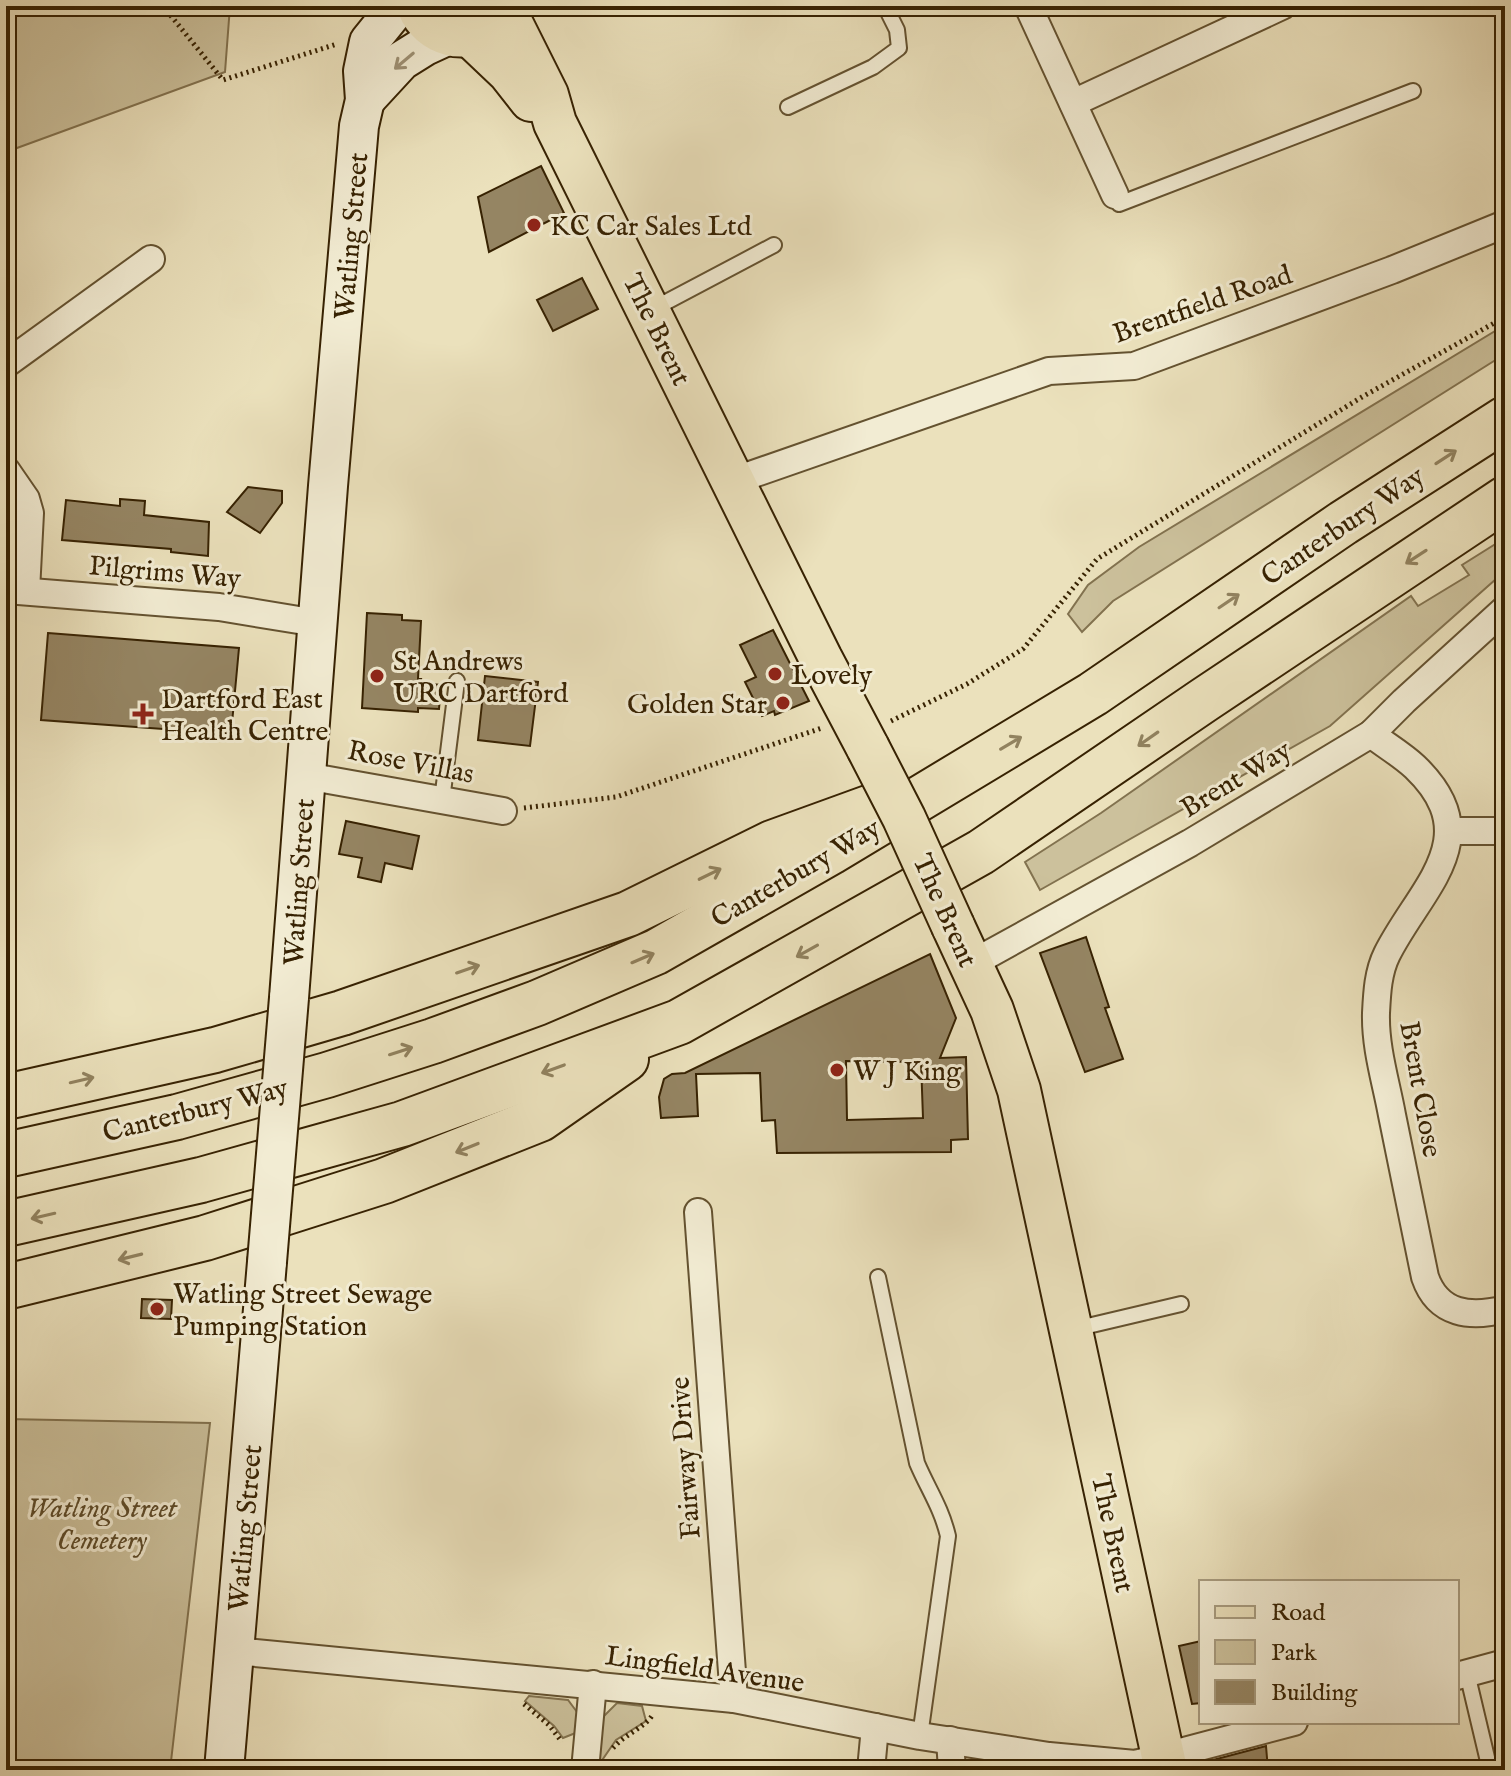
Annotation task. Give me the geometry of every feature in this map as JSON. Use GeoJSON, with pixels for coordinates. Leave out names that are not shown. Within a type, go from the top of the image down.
{"type":"FeatureCollection","features":[{"type":"Feature","properties":{"kind":"highway","name":"Canterbury Way"},"geometry":{"type":"LineString","coordinates":[[6,1155],[177,1117],[327,1075],[537,1003],[656,952],[831,852],[1093,694],[1343,523],[1505,419]]}},
{"type":"Feature","properties":{"kind":"highway"},"geometry":{"type":"LineString","coordinates":[[6,1287],[205,1238],[398,1176],[540,1119],[679,1022],[981,852],[1505,499]]}},
{"type":"Feature","properties":{"kind":"highway"},"geometry":{"type":"LineString","coordinates":[[6,1097],[215,1050],[342,1013],[628,914],[786,838],[945,783]]}},
{"type":"Feature","properties":{"kind":"highway"},"geometry":{"type":"LineString","coordinates":[[6,1224],[201,1180],[402,1124],[679,1022]]}},
{"type":"Feature","properties":{"kind":"main road","name":"Watling Street"},"geometry":{"type":"LineString","coordinates":[[224,1770],[317,623],[358,141],[365,100],[363,71],[369,42],[398,6]]}},
{"type":"Feature","properties":{"kind":"main road","name":"The Brent"},"geometry":{"type":"LineString","coordinates":[[418,6],[428,23],[482,22],[509,72],[537,107],[555,123],[904,818],[992,1010],[1019,1090],[1164,1764]]}},
{"type":"Feature","properties":{"kind":"main road"},"geometry":{"type":"LineString","coordinates":[[365,100],[401,61],[425,46],[482,22]]}},
{"type":"Feature","properties":{"kind":"street"},"geometry":{"type":"LineString","coordinates":[[1028,6],[1115,195]]}},
{"type":"Feature","properties":{"kind":"street"},"geometry":{"type":"LineString","coordinates":[[1073,103],[1282,6]]}},
{"type":"Feature","properties":{"kind":"street","name":"Brentfield Road"},"geometry":{"type":"LineString","coordinates":[[733,481],[1049,371],[1134,366],[1392,270],[1505,224]]}},
{"type":"Feature","properties":{"kind":"street"},"geometry":{"type":"LineString","coordinates":[[6,364],[151,259]]}},
{"type":"Feature","properties":{"kind":"street"},"geometry":{"type":"LineString","coordinates":[[6,470],[26,499],[30,513],[16,590]]}},
{"type":"Feature","properties":{"kind":"street","name":"Pilgrims Way"},"geometry":{"type":"LineString","coordinates":[[16,590],[227,608],[317,623]]}},
{"type":"Feature","properties":{"kind":"street","name":"Brent Way"},"geometry":{"type":"LineString","coordinates":[[971,964],[1190,843],[1371,734],[1505,609]]}},
{"type":"Feature","properties":{"kind":"street"},"geometry":{"type":"LineString","coordinates":[[1371,734],[1424,777],[1441,802],[1448,831],[1499,818]]}},
{"type":"Feature","properties":{"kind":"street","name":"Rose Villas"},"geometry":{"type":"LineString","coordinates":[[306,776],[503,811]]}},
{"type":"Feature","properties":{"kind":"street","name":"Brent Close"},"geometry":{"type":"LineString","coordinates":[[1448,831],[1446,853],[1436,877],[1385,960],[1379,984],[1377,1036],[1427,1282],[1438,1297],[1462,1313],[1481,1315],[1505,1309]]}},
{"type":"Feature","properties":{"kind":"street","name":"Fairway Drive"},"geometry":{"type":"LineString","coordinates":[[698,1212],[734,1699]]}},
{"type":"Feature","properties":{"kind":"street","name":"Lingfield Avenue"},"geometry":{"type":"LineString","coordinates":[[235,1651],[734,1699],[920,1736],[1049,1756],[1135,1764],[1164,1764],[1288,1724]]}},
{"type":"Feature","properties":{"kind":"street"},"geometry":{"type":"LineString","coordinates":[[1462,1675],[1505,1663]]}},
{"type":"Feature","properties":{"kind":"street"},"geometry":{"type":"LineString","coordinates":[[585,1770],[593,1684]]}},
{"type":"Feature","properties":{"kind":"street"},"geometry":{"type":"LineString","coordinates":[[871,1770],[875,1727]]}},
{"type":"Feature","properties":{"kind":"street"},"geometry":{"type":"LineString","coordinates":[[950,1740],[952,1770]]}},
{"type":"Feature","properties":{"kind":"lane"},"geometry":{"type":"LineString","coordinates":[[788,107],[873,67],[899,48],[897,30],[885,6]]}},
{"type":"Feature","properties":{"kind":"lane"},"geometry":{"type":"LineString","coordinates":[[1115,195],[1119,204],[1413,91]]}},
{"type":"Feature","properties":{"kind":"lane"},"geometry":{"type":"LineString","coordinates":[[649,311],[774,245]]}},
{"type":"Feature","properties":{"kind":"lane"},"geometry":{"type":"LineString","coordinates":[[442,800],[457,681]]}},
{"type":"Feature","properties":{"kind":"lane"},"geometry":{"type":"LineString","coordinates":[[878,1277],[917,1463],[939,1504],[948,1536],[920,1736]]}},
{"type":"Feature","properties":{"kind":"lane"},"geometry":{"type":"LineString","coordinates":[[1070,1330],[1181,1304]]}},
{"type":"Feature","properties":{"kind":"lane"},"geometry":{"type":"LineString","coordinates":[[1462,1675],[1490,1770]]}},
{"type":"Feature","properties":{"kind":"path"},"geometry":{"type":"LineString","coordinates":[[163,6],[223,80],[346,41]]}},
{"type":"Feature","properties":{"kind":"path"},"geometry":{"type":"LineString","coordinates":[[503,811],[616,797],[829,724],[861,736],[890,722],[967,684],[1023,649],[1097,559],[1362,397],[1505,317]]}},
{"type":"Feature","properties":{"kind":"path"},"geometry":{"type":"LineString","coordinates":[[1501,773],[1505,780]]}},
{"type":"Feature","properties":{"kind":"path"},"geometry":{"type":"LineString","coordinates":[[1499,818],[1500,800],[1505,789]]}},
{"type":"Feature","properties":{"kind":"path"},"geometry":{"type":"LineString","coordinates":[[518,1698],[549,1725],[564,1746]]}},
{"type":"Feature","properties":{"kind":"path"},"geometry":{"type":"LineString","coordinates":[[609,1755],[623,1736],[648,1723],[655,1710]]}},
{"type":"Feature","properties":{"kind":"green space"},"geometry":{"type":"Polygon","coordinates":[[[6,6],[230,6],[225,72],[6,152],[6,6]]]}},
{"type":"Feature","properties":{"kind":"green space"},"geometry":{"type":"Polygon","coordinates":[[[1505,325],[1505,354],[1113,601],[1082,632],[1068,614],[1088,585],[1139,547],[1505,325]]]}},
{"type":"Feature","properties":{"kind":"green space"},"geometry":{"type":"Polygon","coordinates":[[[1505,538],[1505,571],[1330,726],[1040,890],[1025,862],[1101,813],[1411,596],[1418,606],[1469,575],[1462,565],[1505,538]]]}},
{"type":"Feature","properties":{"kind":"green space","name":"Watling Street Cemetery"},"geometry":{"type":"Polygon","coordinates":[[[6,1419],[210,1423],[170,1770],[6,1770],[6,1419]]]}},
{"type":"Feature","properties":{"kind":"green space"},"geometry":{"type":"Polygon","coordinates":[[[529,1696],[568,1700],[577,1712],[578,1732],[563,1738],[525,1701],[529,1696]]]}},
{"type":"Feature","properties":{"kind":"green space"},"geometry":{"type":"Polygon","coordinates":[[[617,1703],[642,1706],[646,1721],[616,1740],[596,1769],[602,1718],[617,1703]]]}},
{"type":"Feature","properties":{"kind":"building"},"geometry":{"type":"Polygon","coordinates":[[[541,166],[564,213],[489,252],[478,197],[541,166]]]}},
{"type":"Feature","properties":{"kind":"building"},"geometry":{"type":"Polygon","coordinates":[[[582,278],[598,309],[553,331],[537,300],[582,278]]]}},
{"type":"Feature","properties":{"kind":"building"},"geometry":{"type":"Polygon","coordinates":[[[248,487],[282,491],[282,503],[260,533],[227,512],[248,487]]]}},
{"type":"Feature","properties":{"kind":"building"},"geometry":{"type":"Polygon","coordinates":[[[120,499],[145,501],[144,515],[209,522],[208,556],[171,552],[171,549],[62,540],[66,500],[120,506],[120,499]]]}},
{"type":"Feature","properties":{"kind":"building"},"geometry":{"type":"Polygon","coordinates":[[[367,613],[402,615],[402,620],[421,621],[418,679],[421,679],[420,683],[441,685],[439,709],[418,708],[418,712],[362,708],[367,613]]]}},
{"type":"Feature","properties":{"kind":"building"},"geometry":{"type":"Polygon","coordinates":[[[773,630],[809,701],[775,715],[774,711],[762,716],[745,682],[756,677],[740,645],[773,630]]]}},
{"type":"Feature","properties":{"kind":"building"},"geometry":{"type":"Polygon","coordinates":[[[48,633],[239,648],[231,734],[41,720],[48,633]]]}},
{"type":"Feature","properties":{"kind":"building"},"geometry":{"type":"Polygon","coordinates":[[[485,676],[538,682],[530,746],[478,740],[485,676]]]}},
{"type":"Feature","properties":{"kind":"building"},"geometry":{"type":"Polygon","coordinates":[[[346,821],[419,836],[412,869],[385,863],[381,882],[358,877],[362,858],[339,854],[346,821]]]}},
{"type":"Feature","properties":{"kind":"building"},"geometry":{"type":"Polygon","coordinates":[[[1086,937],[1109,1007],[1105,1008],[1123,1059],[1085,1072],[1040,953],[1086,937]]]}},
{"type":"Feature","properties":{"kind":"building"},"geometry":{"type":"Polygon","coordinates":[[[930,954],[956,1018],[940,1058],[966,1057],[968,1139],[951,1140],[951,1152],[777,1153],[775,1120],[762,1121],[760,1073],[696,1074],[698,1116],[661,1118],[659,1097],[664,1079],[672,1074],[685,1073],[930,954]],[[846,1061],[847,1120],[923,1118],[921,1062],[846,1061]]]}},
{"type":"Feature","properties":{"kind":"building","name":"Watling Street Sewage Pumping Station"},"geometry":{"type":"Polygon","coordinates":[[[142,1299],[172,1300],[171,1319],[141,1318],[142,1299]]]}},
{"type":"Feature","properties":{"kind":"building"},"geometry":{"type":"Polygon","coordinates":[[[1199,1641],[1199,1703],[1192,1704],[1179,1646],[1199,1641]]]}},
{"type":"Feature","properties":{"kind":"building"},"geometry":{"type":"Polygon","coordinates":[[[1266,1746],[1268,1770],[1189,1770],[1190,1766],[1266,1746]]]}},
{"type":"Feature","properties":{"kind":"place","name":"KC Car Sales Ltd"},"geometry":{"type":"Point","coordinates":[534,225]}},
{"type":"Feature","properties":{"kind":"place","name":"Lovely"},"geometry":{"type":"Point","coordinates":[775,674]}},
{"type":"Feature","properties":{"kind":"place","name":"St Andrews URC Dartford"},"geometry":{"type":"Point","coordinates":[377,676]}},
{"type":"Feature","properties":{"kind":"place","name":"Golden Star"},"geometry":{"type":"Point","coordinates":[783,703]}},
{"type":"Feature","properties":{"kind":"place","name":"Dartford East Health Centre"},"geometry":{"type":"Point","coordinates":[143,714]}},
{"type":"Feature","properties":{"kind":"place","name":"W J King"},"geometry":{"type":"Point","coordinates":[837,1070]}},
{"type":"Feature","properties":{"kind":"place","name":"Watling Street Sewage Pumping Station"},"geometry":{"type":"Point","coordinates":[157,1309]}}]}
